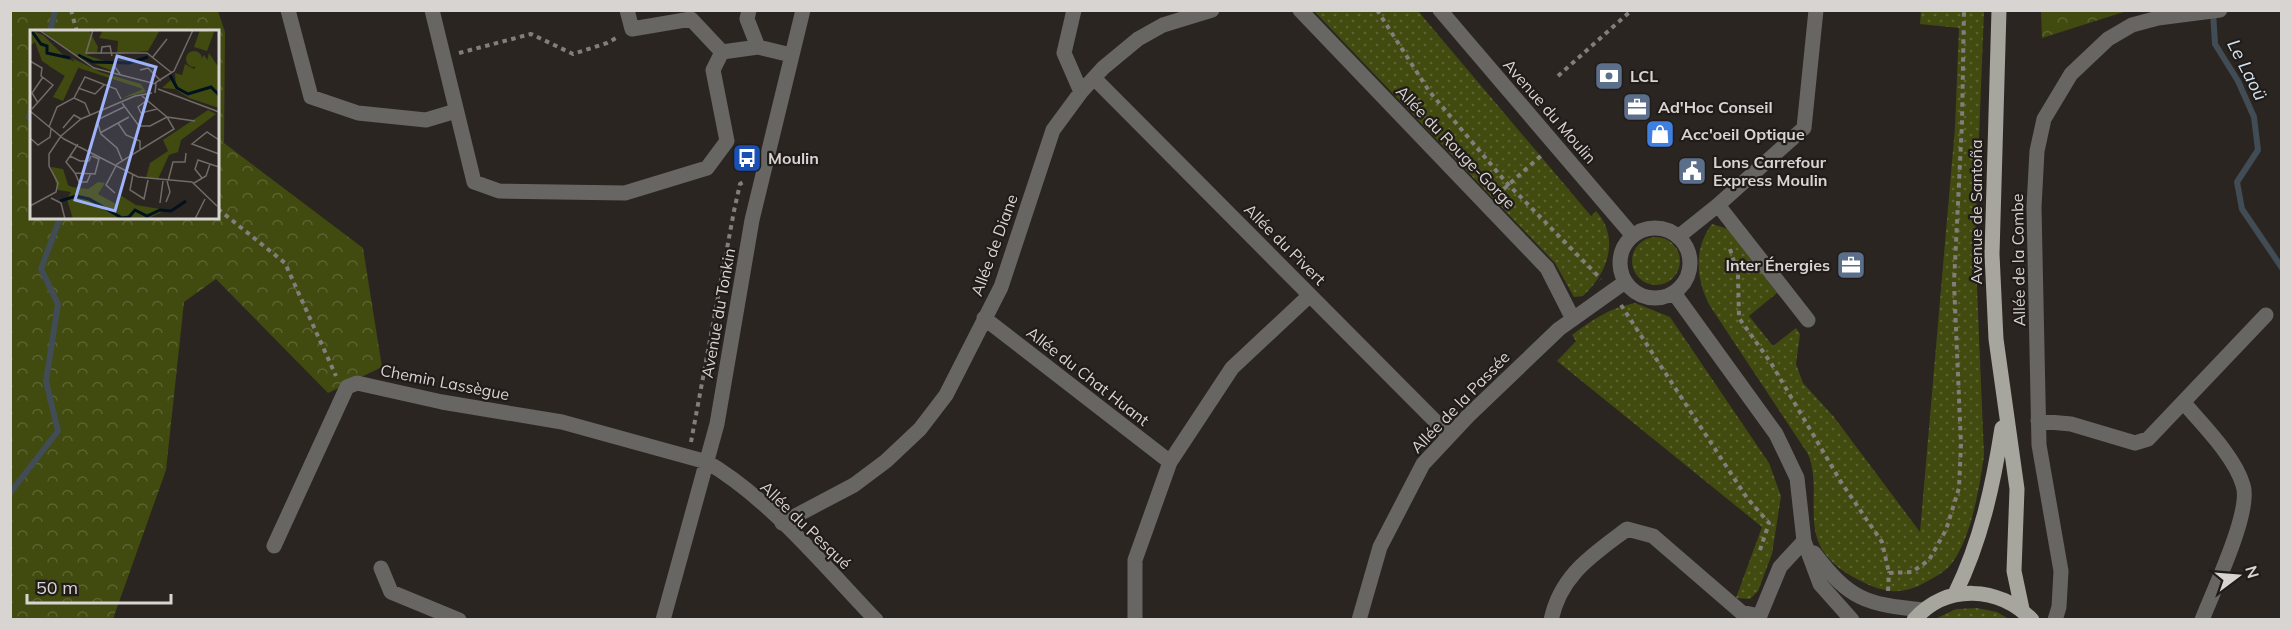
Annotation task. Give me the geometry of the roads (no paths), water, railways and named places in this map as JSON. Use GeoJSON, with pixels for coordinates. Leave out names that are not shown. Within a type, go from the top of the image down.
{"type":"FeatureCollection","features":[{"type":"Feature","properties":{"kind":"main road","name":"Avenue de Santoña"},"geometry":{"type":"LineString","coordinates":[[1999,10],[1992,254],[1996,339],[2004,413],[2017,489],[2014,571],[2027,614]]}},
{"type":"Feature","properties":{"kind":"main road","name":"Avenue de Santoña"},"geometry":{"type":"LineString","coordinates":[[1955,594],[1970,564],[1993,486],[2004,413]]}},
{"type":"Feature","properties":{"kind":"main road"},"geometry":{"type":"LineString","coordinates":[[1918,615],[1955,594],[1979,592],[2002,597],[2027,614]]}},
{"type":"Feature","properties":{"kind":"street"},"geometry":{"type":"LineString","coordinates":[[288,10],[311,97],[358,113],[414,119],[426,120],[456,111]]}},
{"type":"Feature","properties":{"kind":"street"},"geometry":{"type":"LineString","coordinates":[[432,10],[474,182],[499,191],[625,193],[707,168],[727,141],[713,70],[722,52]]}},
{"type":"Feature","properties":{"kind":"street"},"geometry":{"type":"LineString","coordinates":[[627,10],[632,29],[691,19],[722,52]]}},
{"type":"Feature","properties":{"kind":"street"},"geometry":{"type":"LineString","coordinates":[[749,10],[747,20],[758,47]]}},
{"type":"Feature","properties":{"kind":"street","name":"Avenue du Tonkin"},"geometry":{"type":"LineString","coordinates":[[663,620],[717,424],[752,220],[803,10]]}},
{"type":"Feature","properties":{"kind":"street"},"geometry":{"type":"LineString","coordinates":[[1074,10],[1064,53],[1081,92]]}},
{"type":"Feature","properties":{"kind":"street","name":"Allée de Diane"},"geometry":{"type":"LineString","coordinates":[[783,523],[854,485],[886,461],[920,429],[946,395],[1001,287],[1053,130],[1081,92],[1138,39],[1163,25],[1212,10]]}},
{"type":"Feature","properties":{"kind":"street","name":"Allée du Rouge-Gorge"},"geometry":{"type":"LineString","coordinates":[[1300,10],[1547,268],[1574,319]]}},
{"type":"Feature","properties":{"kind":"street","name":"Avenue du Moulin"},"geometry":{"type":"LineString","coordinates":[[1440,10],[1633,236]]}},
{"type":"Feature","properties":{"kind":"street"},"geometry":{"type":"LineString","coordinates":[[1678,237],[1718,206],[1804,128],[1816,10]]}},
{"type":"Feature","properties":{"kind":"street","name":"Allée de la Combe"},"geometry":{"type":"LineString","coordinates":[[2055,620],[2059,607],[2061,571],[2039,445],[2038,421],[2034,207],[2037,151],[2044,119],[2071,74],[2108,39],[2132,24],[2220,10]]}},
{"type":"Feature","properties":{"kind":"street"},"geometry":{"type":"LineString","coordinates":[[722,52],[758,47],[791,55]]}},
{"type":"Feature","properties":{"kind":"street","name":"Allée du Pivert"},"geometry":{"type":"LineString","coordinates":[[1094,78],[1449,435]]}},
{"type":"Feature","properties":{"kind":"street"},"geometry":{"type":"LineString","coordinates":[[1718,206],[1808,320]]}},
{"type":"Feature","properties":{"kind":"street"},"geometry":{"type":"LineString","coordinates":[[1651,228],[1670,231],[1678,237],[1689,255],[1690,266],[1688,277],[1674,293],[1664,297],[1642,296],[1625,282],[1620,262],[1626,243],[1633,236],[1651,228]]}},
{"type":"Feature","properties":{"kind":"street","name":"Allée de la Passée"},"geometry":{"type":"LineString","coordinates":[[1359,620],[1380,548],[1423,464],[1449,435],[1559,328],[1625,282]]}},
{"type":"Feature","properties":{"kind":"street"},"geometry":{"type":"LineString","coordinates":[[1674,293],[1776,434],[1797,478],[1804,541],[1820,584],[1852,620]]}},
{"type":"Feature","properties":{"kind":"street"},"geometry":{"type":"LineString","coordinates":[[1135,620],[1135,560],[1170,462],[1232,368],[1310,295]]}},
{"type":"Feature","properties":{"kind":"street"},"geometry":{"type":"LineString","coordinates":[[2038,421],[2071,424],[2135,443],[2148,439],[2266,315]]}},
{"type":"Feature","properties":{"kind":"street","name":"Allée du Chat Huant"},"geometry":{"type":"LineString","coordinates":[[984,318],[1170,462]]}},
{"type":"Feature","properties":{"kind":"street","name":"Chemin Lassègue"},"geometry":{"type":"LineString","coordinates":[[274,546],[347,387],[357,383],[442,402],[562,422],[707,462]]}},
{"type":"Feature","properties":{"kind":"street"},"geometry":{"type":"LineString","coordinates":[[2184,403],[2217,442],[2240,476],[2245,493],[2243,515],[2202,620]]}},
{"type":"Feature","properties":{"kind":"street","name":"Allée du Pesqué"},"geometry":{"type":"LineString","coordinates":[[707,462],[724,472],[783,523],[876,620]]}},
{"type":"Feature","properties":{"kind":"street"},"geometry":{"type":"LineString","coordinates":[[1551,620],[1554,605],[1579,566],[1628,529],[1653,536],[1741,612],[1759,618],[1780,567],[1804,541]]}},
{"type":"Feature","properties":{"kind":"street"},"geometry":{"type":"LineString","coordinates":[[1804,541],[1837,583],[1883,606],[1918,615]]}},
{"type":"Feature","properties":{"kind":"street"},"geometry":{"type":"LineString","coordinates":[[381,568],[391,591],[459,620]]}},
{"type":"Feature","properties":{"kind":"waterway"},"geometry":{"type":"LineString","coordinates":[[50,30],[55,10]]}},
{"type":"Feature","properties":{"kind":"waterway","name":"Le Laoü"},"geometry":{"type":"LineString","coordinates":[[2213,12],[2215,44],[2238,81],[2254,117],[2258,150],[2237,182],[2242,209],[2282,268]]}},
{"type":"Feature","properties":{"kind":"waterway"},"geometry":{"type":"LineString","coordinates":[[30,113],[30,119]]}},
{"type":"Feature","properties":{"kind":"waterway"},"geometry":{"type":"LineString","coordinates":[[10,493],[58,431],[46,381],[58,304],[41,269],[60,219]]}},
{"type":"Feature","properties":{"kind":"place","name":"LCL"},"geometry":{"type":"Point","coordinates":[1609,76]}},
{"type":"Feature","properties":{"kind":"place","name":"Ad'Hoc Conseil"},"geometry":{"type":"Point","coordinates":[1637,107]}},
{"type":"Feature","properties":{"kind":"place","name":"Acc'oeil Optique"},"geometry":{"type":"Point","coordinates":[1660,134]}},
{"type":"Feature","properties":{"kind":"place","name":"Moulin"},"geometry":{"type":"Point","coordinates":[747,158]}},
{"type":"Feature","properties":{"kind":"place","name":"Lons Carrefour Express Moulin"},"geometry":{"type":"Point","coordinates":[1692,171]}},
{"type":"Feature","properties":{"kind":"place","name":"Inter Énergies"},"geometry":{"type":"Point","coordinates":[1851,265]}}]}
